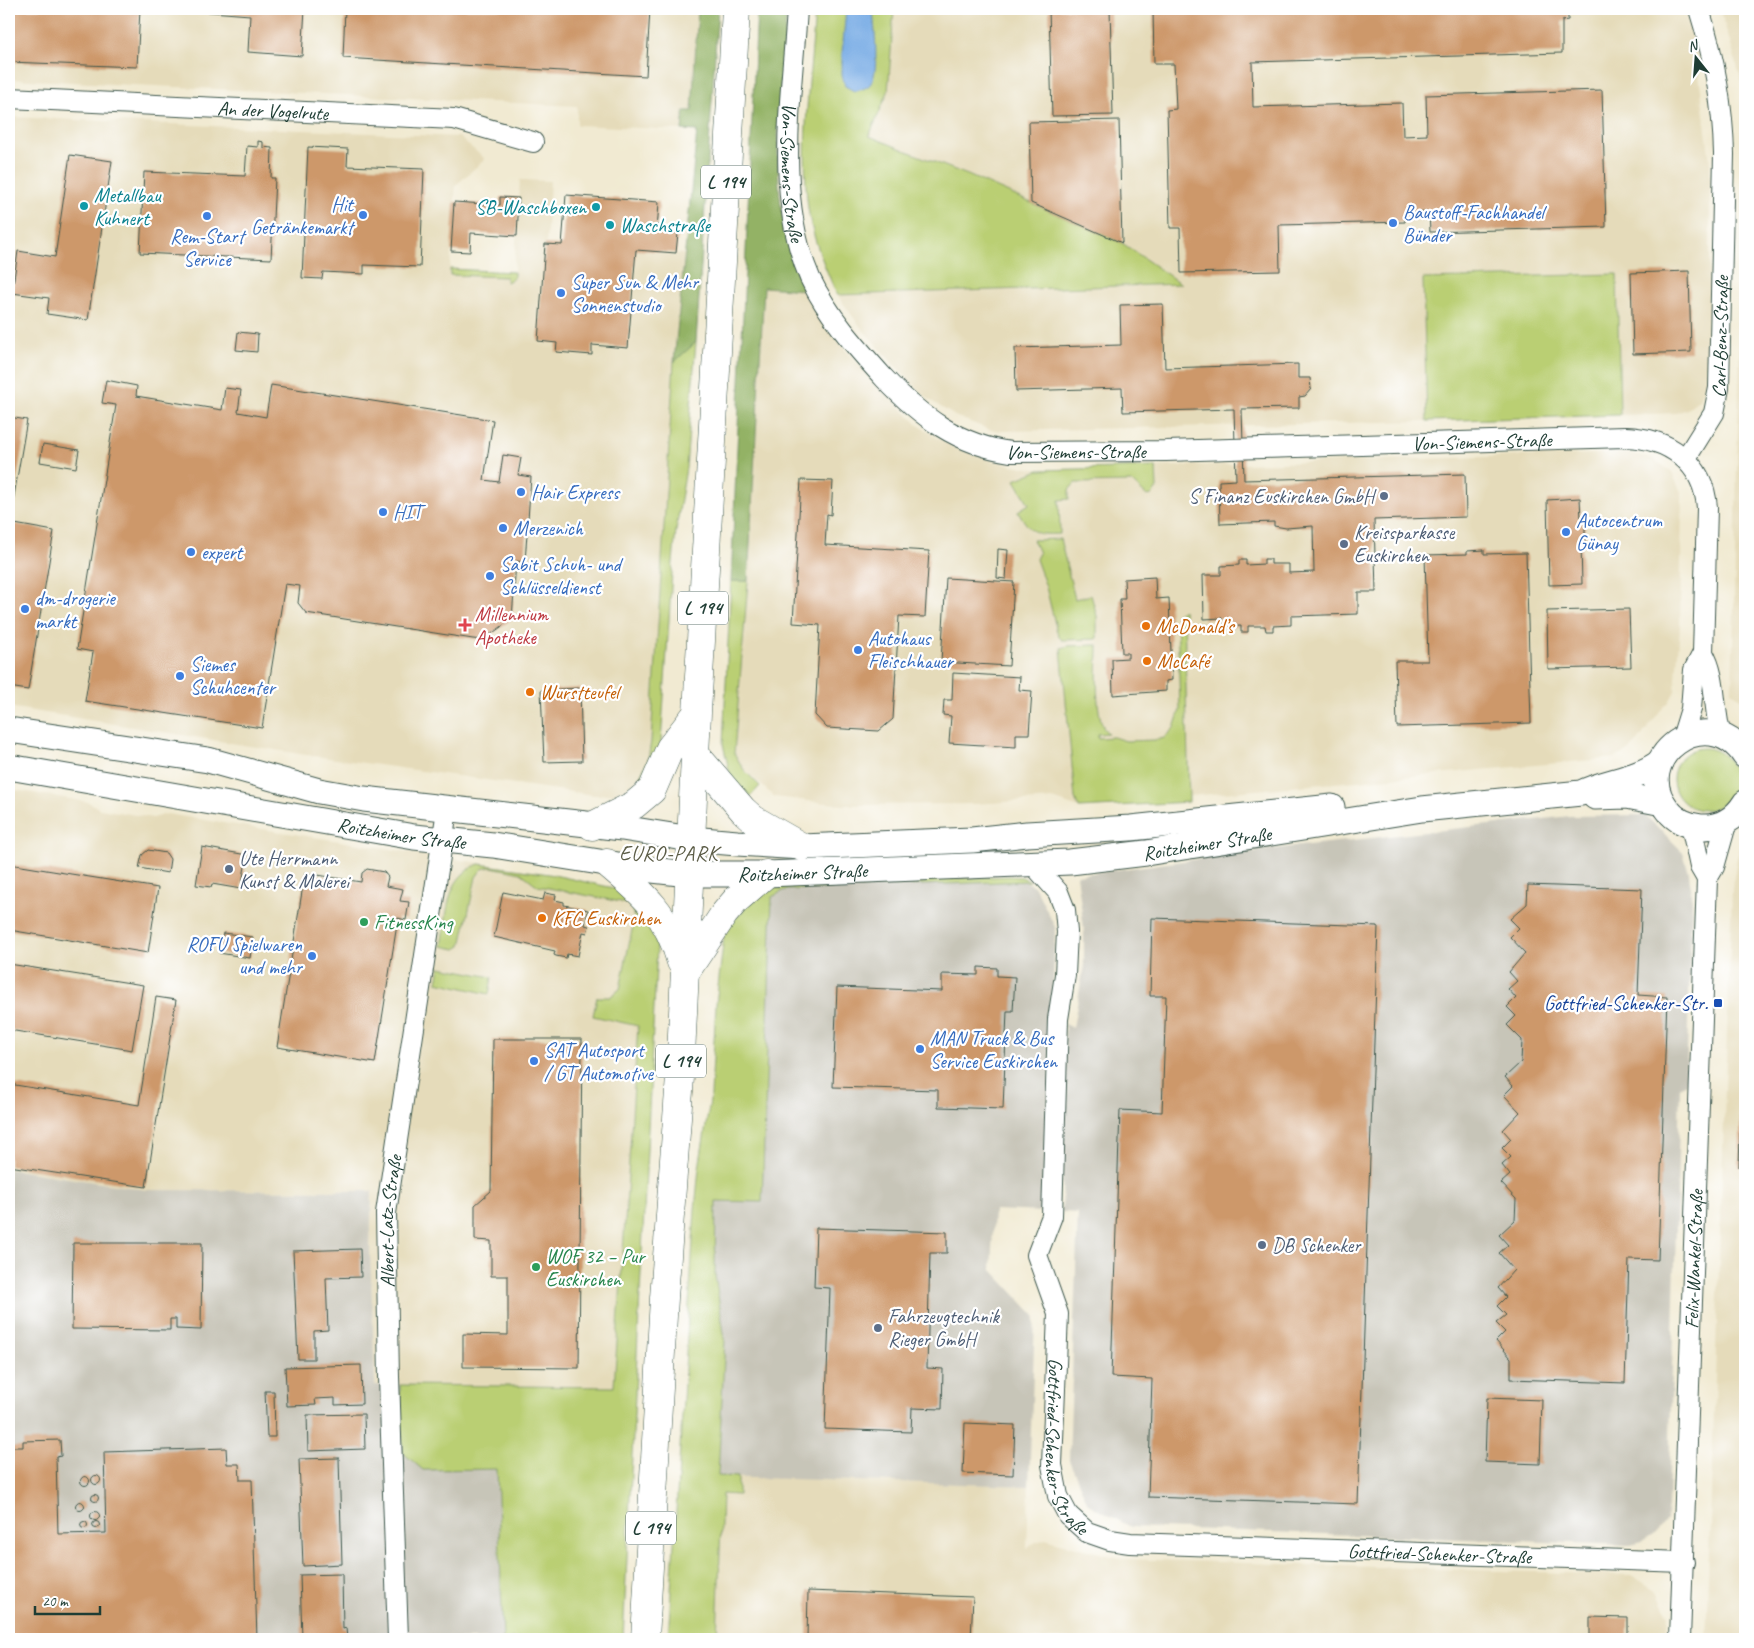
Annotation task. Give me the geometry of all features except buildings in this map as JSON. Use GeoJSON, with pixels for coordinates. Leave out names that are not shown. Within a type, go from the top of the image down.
{"type":"FeatureCollection","features":[{"type":"Feature","properties":{"kind":"main road","name":"L 194"},"geometry":{"type":"LineString","coordinates":[[645,1639],[685,974],[697,713],[736,9]]}},
{"type":"Feature","properties":{"kind":"main road"},"geometry":{"type":"LineString","coordinates":[[592,826],[634,805],[652,790],[670,748],[697,713]]}},
{"type":"Feature","properties":{"kind":"main road"},"geometry":{"type":"LineString","coordinates":[[695,754],[743,810],[802,847]]}},
{"type":"Feature","properties":{"kind":"main road","name":"L 194"},"geometry":{"type":"LineString","coordinates":[[607,864],[643,893],[657,910],[678,949],[685,974]]}},
{"type":"Feature","properties":{"kind":"main road","name":"L 194"},"geometry":{"type":"LineString","coordinates":[[685,974],[724,914],[736,900],[766,874]]}},
{"type":"Feature","properties":{"kind":"street","name":"Von-Siemens-Straße"},"geometry":{"type":"LineString","coordinates":[[798,9],[790,166],[793,220],[804,263],[830,314],[860,352],[919,412],[948,432],[996,450],[1029,453],[1633,437],[1668,446],[1686,458]]}},
{"type":"Feature","properties":{"kind":"street","name":"Carl-Benz-Straße"},"geometry":{"type":"LineString","coordinates":[[1686,458],[1714,413],[1720,388],[1724,136],[1714,61],[1699,9]]}},
{"type":"Feature","properties":{"kind":"street","name":"An der Vogelrute"},"geometry":{"type":"LineString","coordinates":[[9,98],[454,120],[533,142]]}},
{"type":"Feature","properties":{"kind":"street"},"geometry":{"type":"LineString","coordinates":[[1682,738],[1691,709],[1694,670],[1703,654],[1706,498],[1699,476],[1686,458]]}},
{"type":"Feature","properties":{"kind":"street"},"geometry":{"type":"LineString","coordinates":[[1703,654],[1711,666],[1715,712],[1720,736]]}},
{"type":"Feature","properties":{"kind":"street","name":"Roitzheimer Straße"},"geometry":{"type":"LineString","coordinates":[[9,730],[187,756],[226,764],[319,791],[411,806],[622,828],[691,839],[802,847],[972,840],[1027,834],[1131,828],[1344,806],[1422,809]]}},
{"type":"Feature","properties":{"kind":"street"},"geometry":{"type":"LineString","coordinates":[[1682,738],[1704,732],[1720,736],[1735,744],[1745,756]]}},
{"type":"Feature","properties":{"kind":"street","name":"Roitzheimer Straße"},"geometry":{"type":"LineString","coordinates":[[9,767],[247,807],[345,826],[493,845],[607,864],[689,874],[766,874],[1034,864],[1146,853],[1422,809],[1581,793],[1593,787],[1637,776],[1660,762],[1669,748],[1682,738]]}},
{"type":"Feature","properties":{"kind":"street"},"geometry":{"type":"LineString","coordinates":[[1660,762],[1657,779],[1663,803],[1675,817],[1691,825],[1710,827],[1727,821],[1745,803]]}},
{"type":"Feature","properties":{"kind":"street","name":"Roitzheimer Straße"},"geometry":{"type":"LineString","coordinates":[[1581,793],[1592,797],[1627,796],[1663,803]]}},
{"type":"Feature","properties":{"kind":"street","name":"Albert-Latz-Straße"},"geometry":{"type":"LineString","coordinates":[[398,1639],[389,1378],[386,1213],[447,810]]}},
{"type":"Feature","properties":{"kind":"street","name":"Felix-Wankel-Straße"},"geometry":{"type":"LineString","coordinates":[[1680,1639],[1707,879],[1714,867],[1727,821]]}},
{"type":"Feature","properties":{"kind":"street","name":"Felix-Wankel-Straße"},"geometry":{"type":"LineString","coordinates":[[1691,825],[1700,867],[1707,879]]}},
{"type":"Feature","properties":{"kind":"street","name":"Gottfried-Schenker-Straße"},"geometry":{"type":"LineString","coordinates":[[1034,864],[1058,892],[1065,910],[1067,925],[1065,975],[1058,1019],[1052,1216],[1037,1255],[1058,1314],[1054,1480],[1058,1496],[1068,1515],[1087,1532],[1104,1538],[1130,1543],[1684,1562]]}},
{"type":"Feature","properties":{"kind":"shaded area"},"geometry":{"type":"Polygon","coordinates":[[[9,9],[698,9],[692,111],[684,111],[682,130],[577,125],[577,106],[9,79],[9,9]]]}},
{"type":"Feature","properties":{"kind":"shaded area","name":"Baustoff-Fachhandel Bünder"},"geometry":{"type":"Polygon","coordinates":[[[894,9],[1686,9],[1694,35],[1710,162],[1710,271],[1707,378],[1704,389],[1699,399],[1687,409],[1676,413],[1620,415],[1617,274],[1424,295],[1427,421],[1004,431],[990,430],[955,416],[928,399],[895,366],[863,330],[837,295],[1180,284],[1122,243],[970,176],[869,136],[892,43],[894,9]]]}},
{"type":"Feature","properties":{"kind":"shaded area"},"geometry":{"type":"Polygon","coordinates":[[[1720,9],[1745,9],[1745,92],[1720,9]]]}},
{"type":"Feature","properties":{"kind":"shaded area"},"geometry":{"type":"Polygon","coordinates":[[[1745,115],[1745,703],[1732,691],[1745,115]]]}},
{"type":"Feature","properties":{"kind":"shaded area"},"geometry":{"type":"Polygon","coordinates":[[[9,117],[459,137],[485,159],[456,185],[450,269],[514,272],[520,180],[550,181],[546,244],[685,254],[674,368],[650,751],[645,769],[631,785],[613,794],[594,795],[300,754],[9,707],[9,117]]]}},
{"type":"Feature","properties":{"kind":"shaded area"},"geometry":{"type":"Polygon","coordinates":[[[764,287],[804,290],[830,331],[847,352],[918,425],[952,447],[993,461],[1039,470],[1627,453],[1652,458],[1671,471],[1682,494],[1680,627],[1675,691],[1669,702],[1638,741],[1627,752],[1615,758],[1189,796],[1189,802],[1079,808],[1053,799],[974,804],[844,805],[775,797],[744,770],[734,753],[748,581],[764,287]]]}},
{"type":"Feature","properties":{"kind":"shaded area"},"geometry":{"type":"Polygon","coordinates":[[[9,789],[88,802],[100,809],[153,818],[167,814],[549,874],[613,887],[638,903],[638,1026],[614,1388],[375,1385],[370,1249],[372,1191],[147,1190],[9,1169],[9,789]]]}},
{"type":"Feature","properties":{"kind":"shaded area"},"geometry":{"type":"Polygon","coordinates":[[[1645,815],[1683,852],[1689,873],[1692,903],[1686,1083],[1680,1088],[1668,1508],[1666,1519],[1661,1526],[1653,1535],[1642,1542],[1629,1545],[1131,1527],[1088,1504],[1069,1460],[1078,1213],[1062,1212],[1065,1024],[1073,1028],[1084,965],[1084,928],[1077,875],[1282,848],[1570,816],[1645,815]]]}},
{"type":"Feature","properties":{"kind":"shaded area"},"geometry":{"type":"Polygon","coordinates":[[[1745,847],[1745,1639],[1706,1639],[1732,889],[1740,848],[1745,847]]]}},
{"type":"Feature","properties":{"kind":"shaded area"},"geometry":{"type":"Polygon","coordinates":[[[1025,881],[1035,887],[1055,927],[1045,1212],[994,1210],[991,1269],[1035,1316],[1029,1486],[718,1477],[725,1340],[715,1275],[716,1200],[762,1201],[772,896],[785,890],[1025,881]]]}},
{"type":"Feature","properties":{"kind":"shaded area"},"geometry":{"type":"Polygon","coordinates":[[[9,1169],[147,1190],[372,1191],[370,1249],[375,1385],[468,1386],[470,1469],[497,1469],[503,1639],[9,1639],[9,1169]]]}},
{"type":"Feature","properties":{"kind":"shaded area"},"geometry":{"type":"Polygon","coordinates":[[[738,1477],[1029,1486],[1027,1549],[1034,1543],[1045,1539],[1123,1559],[1631,1575],[1657,1591],[1668,1614],[1667,1639],[717,1639],[722,1494],[738,1495],[738,1477]]]}},
{"type":"Feature","properties":{"kind":"green space"},"geometry":{"type":"Polygon","coordinates":[[[698,9],[718,9],[696,342],[674,362],[697,131],[682,130],[684,111],[692,111],[698,9]]]}},
{"type":"Feature","properties":{"kind":"green space"},"geometry":{"type":"Polygon","coordinates":[[[757,9],[787,9],[779,115],[779,187],[783,222],[791,257],[804,290],[764,287],[748,581],[731,581],[757,9]]]}},
{"type":"Feature","properties":{"kind":"green space"},"geometry":{"type":"Polygon","coordinates":[[[815,9],[894,9],[888,92],[869,136],[970,176],[1122,243],[1181,284],[837,295],[819,252],[808,208],[806,183],[807,109],[815,9]]]}},
{"type":"Feature","properties":{"kind":"green space"},"geometry":{"type":"Polygon","coordinates":[[[450,269],[514,272],[514,278],[507,282],[506,277],[450,275],[450,269]]]}},
{"type":"Feature","properties":{"kind":"green space"},"geometry":{"type":"Polygon","coordinates":[[[1617,274],[1620,415],[1427,421],[1423,279],[1617,274]]]}},
{"type":"Feature","properties":{"kind":"green space"},"geometry":{"type":"Polygon","coordinates":[[[696,342],[686,468],[676,530],[672,573],[661,743],[647,781],[640,776],[648,760],[651,741],[674,362],[696,342]]]}},
{"type":"Feature","properties":{"kind":"green space"},"geometry":{"type":"Polygon","coordinates":[[[1156,467],[1157,488],[1152,495],[1147,496],[1132,482],[1075,483],[1069,490],[1069,499],[1059,500],[1060,534],[1034,532],[1018,511],[1029,504],[1015,480],[1039,470],[1156,467]]]}},
{"type":"Feature","properties":{"kind":"green space"},"geometry":{"type":"Polygon","coordinates":[[[1060,539],[1075,599],[1091,595],[1097,616],[1097,639],[1062,640],[1058,636],[1046,587],[1036,559],[1039,553],[1033,540],[1060,539]]]}},
{"type":"Feature","properties":{"kind":"green space"},"geometry":{"type":"Polygon","coordinates":[[[731,581],[748,581],[734,753],[744,770],[760,786],[746,801],[730,775],[723,744],[731,581]]]}},
{"type":"Feature","properties":{"kind":"green space"},"geometry":{"type":"Polygon","coordinates":[[[1184,611],[1189,802],[1079,808],[1075,798],[1061,648],[1098,645],[1098,705],[1103,727],[1108,733],[1098,734],[1098,738],[1113,737],[1126,741],[1164,738],[1174,728],[1180,710],[1177,613],[1184,611]]]}},
{"type":"Feature","properties":{"kind":"green space"},"geometry":{"type":"Polygon","coordinates":[[[1704,748],[1716,750],[1726,757],[1733,767],[1735,779],[1733,791],[1726,801],[1716,808],[1704,810],[1692,808],[1682,801],[1675,791],[1673,779],[1675,767],[1682,757],[1692,750],[1704,748]]]}},
{"type":"Feature","properties":{"kind":"green space"},"geometry":{"type":"Polygon","coordinates":[[[479,864],[549,874],[618,889],[638,903],[653,929],[657,947],[623,1639],[503,1639],[497,1469],[423,1470],[403,1453],[400,1385],[614,1387],[638,1026],[593,1016],[597,997],[610,997],[620,989],[634,920],[632,908],[626,903],[538,886],[521,873],[491,867],[482,869],[476,877],[461,946],[456,949],[442,946],[447,910],[453,888],[459,878],[479,864]]]}},
{"type":"Feature","properties":{"kind":"green space"},"geometry":{"type":"Polygon","coordinates":[[[1022,877],[1030,881],[785,890],[772,897],[762,1202],[716,1201],[715,1275],[725,1340],[718,1476],[738,1477],[738,1495],[722,1494],[717,1639],[668,1639],[695,1209],[699,1168],[711,1095],[716,1004],[724,936],[734,920],[747,906],[763,894],[779,886],[1022,877]]]}},
{"type":"Feature","properties":{"kind":"green space"},"geometry":{"type":"Polygon","coordinates":[[[440,967],[492,977],[489,994],[437,982],[440,967]]]}},
{"type":"Feature","properties":{"kind":"water"},"geometry":{"type":"Polygon","coordinates":[[[846,9],[873,9],[876,47],[874,77],[868,86],[854,91],[845,86],[842,75],[846,9]]]}},
{"type":"Feature","properties":{"kind":"place","name":"Metallbau Kuhnert"},"geometry":{"type":"Point","coordinates":[84,206]}},
{"type":"Feature","properties":{"kind":"place","name":"SB-Waschboxen"},"geometry":{"type":"Point","coordinates":[596,207]}},
{"type":"Feature","properties":{"kind":"place","name":"Hit Getränkemarkt"},"geometry":{"type":"Point","coordinates":[363,215]}},
{"type":"Feature","properties":{"kind":"place","name":"Rem-Start Service"},"geometry":{"type":"Point","coordinates":[207,216]}},
{"type":"Feature","properties":{"kind":"place","name":"Baustoff-Fachhandel Bünder"},"geometry":{"type":"Point","coordinates":[1393,223]}},
{"type":"Feature","properties":{"kind":"place","name":"Waschstraße"},"geometry":{"type":"Point","coordinates":[610,225]}},
{"type":"Feature","properties":{"kind":"place","name":"Super Sun & Mehr Sonnenstudio"},"geometry":{"type":"Point","coordinates":[561,293]}},
{"type":"Feature","properties":{"kind":"place","name":"Hair Express"},"geometry":{"type":"Point","coordinates":[521,492]}},
{"type":"Feature","properties":{"kind":"place","name":"S Finanz Euskirchen GmbH"},"geometry":{"type":"Point","coordinates":[1384,496]}},
{"type":"Feature","properties":{"kind":"place","name":"HIT"},"geometry":{"type":"Point","coordinates":[383,512]}},
{"type":"Feature","properties":{"kind":"place","name":"Merzenich"},"geometry":{"type":"Point","coordinates":[503,528]}},
{"type":"Feature","properties":{"kind":"place","name":"Autocentrum Günay"},"geometry":{"type":"Point","coordinates":[1566,532]}},
{"type":"Feature","properties":{"kind":"place","name":"Kreissparkasse Euskirchen"},"geometry":{"type":"Point","coordinates":[1344,544]}},
{"type":"Feature","properties":{"kind":"place","name":"expert"},"geometry":{"type":"Point","coordinates":[191,552]}},
{"type":"Feature","properties":{"kind":"place","name":"Sabit Schuh- und Schlüsseldienst"},"geometry":{"type":"Point","coordinates":[490,576]}},
{"type":"Feature","properties":{"kind":"place","name":"dm-drogerie markt"},"geometry":{"type":"Point","coordinates":[25,609]}},
{"type":"Feature","properties":{"kind":"place","name":"Millennium Apotheke"},"geometry":{"type":"Point","coordinates":[465,625]}},
{"type":"Feature","properties":{"kind":"place","name":"McDonald’s"},"geometry":{"type":"Point","coordinates":[1146,626]}},
{"type":"Feature","properties":{"kind":"place","name":"Autohaus Fleischhauer"},"geometry":{"type":"Point","coordinates":[858,650]}},
{"type":"Feature","properties":{"kind":"place","name":"McCafé"},"geometry":{"type":"Point","coordinates":[1147,661]}},
{"type":"Feature","properties":{"kind":"place","name":"Siemes Schuhcenter"},"geometry":{"type":"Point","coordinates":[180,676]}},
{"type":"Feature","properties":{"kind":"place","name":"Wurstteufel"},"geometry":{"type":"Point","coordinates":[530,692]}},
{"type":"Feature","properties":{"kind":"place","name":"Ute Herrmann Kunst & Malerei"},"geometry":{"type":"Point","coordinates":[229,869]}},
{"type":"Feature","properties":{"kind":"place","name":"KFC Euskirchen"},"geometry":{"type":"Point","coordinates":[542,918]}},
{"type":"Feature","properties":{"kind":"place","name":"FitnessKing"},"geometry":{"type":"Point","coordinates":[364,922]}},
{"type":"Feature","properties":{"kind":"place","name":"ROFU Spielwaren und mehr"},"geometry":{"type":"Point","coordinates":[312,956]}},
{"type":"Feature","properties":{"kind":"place","name":"Gottfried-Schenker-Str."},"geometry":{"type":"Point","coordinates":[1718,1003]}},
{"type":"Feature","properties":{"kind":"place","name":"MAN Truck & Bus Service Euskirchen"},"geometry":{"type":"Point","coordinates":[920,1049]}},
{"type":"Feature","properties":{"kind":"place","name":"SAT Autosport / GT Automotive"},"geometry":{"type":"Point","coordinates":[534,1061]}},
{"type":"Feature","properties":{"kind":"place","name":"DB Schenker"},"geometry":{"type":"Point","coordinates":[1262,1245]}},
{"type":"Feature","properties":{"kind":"place","name":"WOF 32 – Pur Euskirchen"},"geometry":{"type":"Point","coordinates":[536,1267]}},
{"type":"Feature","properties":{"kind":"place","name":"Fahrzeugtechnik Rieger GmbH"},"geometry":{"type":"Point","coordinates":[878,1328]}},
{"type":"Feature","properties":{"kind":"district","name":"EURO-PARK"},"geometry":{"type":"Point","coordinates":[669,853]}}]}
